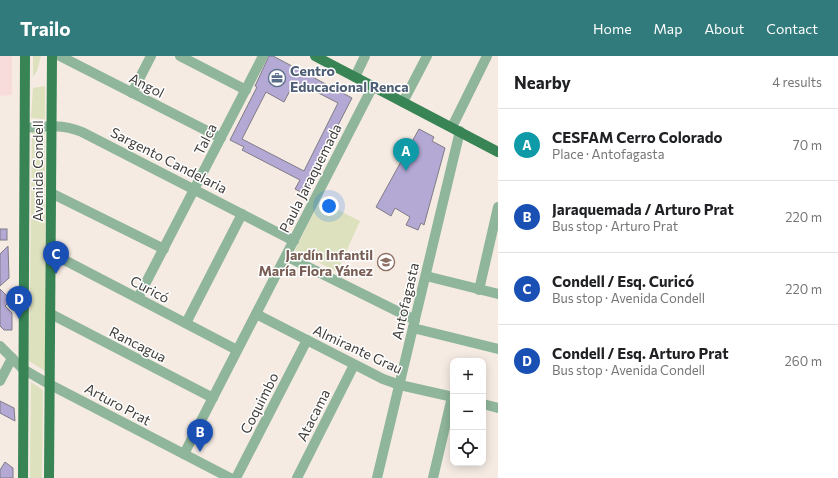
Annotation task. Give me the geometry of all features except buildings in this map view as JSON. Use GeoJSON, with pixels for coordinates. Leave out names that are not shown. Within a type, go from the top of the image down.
{"type":"FeatureCollection","features":[{"type":"Feature","properties":{"kind":"main road","name":"Avenida Condell"},"geometry":{"type":"LineString","coordinates":[[23,478],[25,56]]}},
{"type":"Feature","properties":{"kind":"main road","name":"Avenida Condell"},"geometry":{"type":"LineString","coordinates":[[49,478],[52,56]]}},
{"type":"Feature","properties":{"kind":"main road"},"geometry":{"type":"LineString","coordinates":[[314,56],[355,76],[498,152]]}},
{"type":"Feature","properties":{"kind":"street","name":"Angol"},"geometry":{"type":"LineString","coordinates":[[60,56],[221,138]]}},
{"type":"Feature","properties":{"kind":"street"},"geometry":{"type":"LineString","coordinates":[[132,93],[151,56]]}},
{"type":"Feature","properties":{"kind":"street"},"geometry":{"type":"LineString","coordinates":[[180,56],[246,90]]}},
{"type":"Feature","properties":{"kind":"street","name":"Talca"},"geometry":{"type":"LineString","coordinates":[[138,298],[263,56]]}},
{"type":"Feature","properties":{"kind":"street"},"geometry":{"type":"LineString","coordinates":[[355,76],[365,56]]}},
{"type":"Feature","properties":{"kind":"street"},"geometry":{"type":"LineString","coordinates":[[403,102],[427,56]]}},
{"type":"Feature","properties":{"kind":"street","name":"Antofagasta"},"geometry":{"type":"LineString","coordinates":[[378,478],[426,276],[456,129],[488,56]]}},
{"type":"Feature","properties":{"kind":"street","name":"Paula Jaraquemada"},"geometry":{"type":"LineString","coordinates":[[184,454],[373,86]]}},
{"type":"Feature","properties":{"kind":"street","name":"Sargento Candelaria"},"geometry":{"type":"LineString","coordinates":[[25,128],[51,125],[69,127],[82,132],[294,241]]}},
{"type":"Feature","properties":{"kind":"street"},"geometry":{"type":"LineString","coordinates":[[50,193],[164,249]]}},
{"type":"Feature","properties":{"kind":"street"},"geometry":{"type":"LineString","coordinates":[[478,290],[498,208]]}},
{"type":"Feature","properties":{"kind":"street"},"geometry":{"type":"LineString","coordinates":[[186,323],[242,214]]}},
{"type":"Feature","properties":{"kind":"street","name":"Curicó"},"geometry":{"type":"LineString","coordinates":[[50,253],[237,350]]}},
{"type":"Feature","properties":{"kind":"street"},"geometry":{"type":"LineString","coordinates":[[286,256],[414,324],[498,349]]}},
{"type":"Feature","properties":{"kind":"street"},"geometry":{"type":"LineString","coordinates":[[426,276],[498,294]]}},
{"type":"Feature","properties":{"kind":"street","name":"Rancagua"},"geometry":{"type":"LineString","coordinates":[[51,314],[213,398]]}},
{"type":"Feature","properties":{"kind":"street","name":"Almirante Grau"},"geometry":{"type":"LineString","coordinates":[[256,314],[383,379],[400,385],[450,396]]}},
{"type":"Feature","properties":{"kind":"street","name":"Coquimbo"},"geometry":{"type":"LineString","coordinates":[[236,478],[307,340]]}},
{"type":"Feature","properties":{"kind":"street","name":"Arturo Prat"},"geometry":{"type":"LineString","coordinates":[[0,346],[23,369],[50,385],[230,478]]}},
{"type":"Feature","properties":{"kind":"street"},"geometry":{"type":"LineString","coordinates":[[0,381],[12,358]]}},
{"type":"Feature","properties":{"kind":"street","name":"Atacama"},"geometry":{"type":"LineString","coordinates":[[296,478],[354,365]]}},
{"type":"Feature","properties":{"kind":"street"},"geometry":{"type":"LineString","coordinates":[[486,405],[498,408]]}},
{"type":"Feature","properties":{"kind":"street"},"geometry":{"type":"LineString","coordinates":[[433,478],[450,409]]}},
{"type":"Feature","properties":{"kind":"shaded area"},"geometry":{"type":"Polygon","coordinates":[[[0,56],[12,56],[12,95],[0,96],[0,56]]]}},
{"type":"Feature","properties":{"kind":"green space"},"geometry":{"type":"Polygon","coordinates":[[[33,56],[41,56],[37,71],[33,77],[33,56]]]}},
{"type":"Feature","properties":{"kind":"green space"},"geometry":{"type":"Polygon","coordinates":[[[45,86],[45,119],[31,118],[33,88],[45,86]]]}},
{"type":"Feature","properties":{"kind":"green space"},"geometry":{"type":"Polygon","coordinates":[[[32,132],[45,132],[45,371],[29,361],[32,132]]]}},
{"type":"Feature","properties":{"kind":"green space"},"geometry":{"type":"Polygon","coordinates":[[[320,201],[360,221],[337,272],[295,250],[320,201]]]}},
{"type":"Feature","properties":{"kind":"green space"},"geometry":{"type":"Polygon","coordinates":[[[31,382],[43,390],[42,478],[30,478],[31,382]]]}},
{"type":"Feature","properties":{"kind":"place","name":"Centro Educacional Renca"},"geometry":{"type":"Point","coordinates":[277,78]}},
{"type":"Feature","properties":{"kind":"place","name":"CESFAM Cerro Colorado"},"geometry":{"type":"Point","coordinates":[406,171]}},
{"type":"Feature","properties":{"kind":"place","name":"Jardín Infantil María Flora Yánez"},"geometry":{"type":"Point","coordinates":[386,262]}},
{"type":"Feature","properties":{"kind":"place","name":"Condell / Esq. Curicó"},"geometry":{"type":"Point","coordinates":[56,274]}},
{"type":"Feature","properties":{"kind":"place","name":"Condell / Esq. Arturo Prat"},"geometry":{"type":"Point","coordinates":[19,319]}},
{"type":"Feature","properties":{"kind":"place","name":"Jaraquemada / Arturo Prat"},"geometry":{"type":"Point","coordinates":[200,452]}}]}
